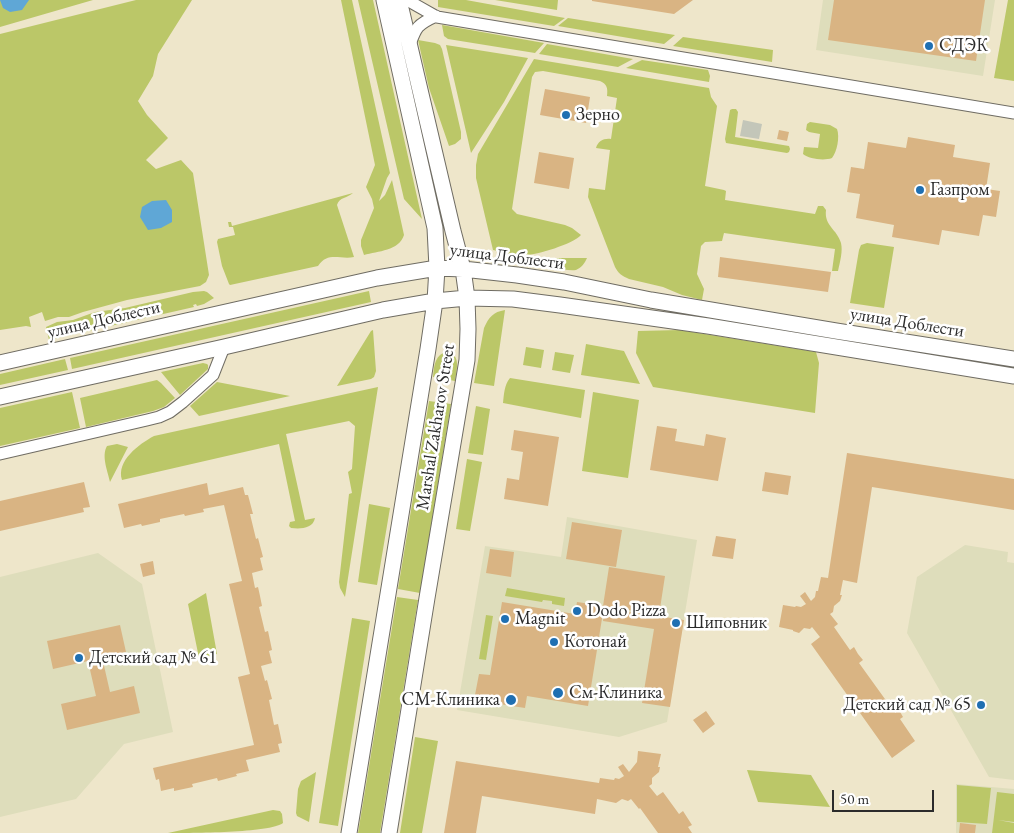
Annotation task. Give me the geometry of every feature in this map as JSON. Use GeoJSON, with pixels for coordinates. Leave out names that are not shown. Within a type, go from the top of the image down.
{"type":"FeatureCollection","features":[{"type":"Feature","properties":{"kind":"main road","name":"Marshal Zakharov Street"},"geometry":{"type":"LineString","coordinates":[[349,833],[435,301],[437,268],[434,222],[384,0]]}},
{"type":"Feature","properties":{"kind":"main road","name":"Marshal Zakharov Street"},"geometry":{"type":"LineString","coordinates":[[389,833],[468,360],[467,298],[463,269],[399,0]]}},
{"type":"Feature","properties":{"kind":"main road","name":"улица Доблести"},"geometry":{"type":"LineString","coordinates":[[0,363],[377,278],[437,268],[463,269],[564,282],[651,300],[1014,359]]}},
{"type":"Feature","properties":{"kind":"main road","name":"улица Доблести"},"geometry":{"type":"LineString","coordinates":[[0,397],[383,310],[435,301],[467,298],[512,299],[708,326],[1014,376]]}},
{"type":"Feature","properties":{"kind":"street"},"geometry":{"type":"LineString","coordinates":[[407,0],[436,16],[1014,113]]}},
{"type":"Feature","properties":{"kind":"street"},"geometry":{"type":"LineString","coordinates":[[409,47],[416,28],[436,16]]}},
{"type":"Feature","properties":{"kind":"street"},"geometry":{"type":"LineString","coordinates":[[0,454],[147,420],[170,412],[213,375],[224,347]]}},
{"type":"Feature","properties":{"kind":"shaded area"},"geometry":{"type":"Polygon","coordinates":[[[823,0],[995,0],[983,76],[816,50],[823,0]]]}},
{"type":"Feature","properties":{"kind":"shaded area"},"geometry":{"type":"Polygon","coordinates":[[[743,120],[762,124],[759,139],[740,136],[743,120]]]}},
{"type":"Feature","properties":{"kind":"shaded area"},"geometry":{"type":"Polygon","coordinates":[[[567,517],[697,540],[667,722],[619,737],[457,710],[485,546],[561,557],[567,517]]]}},
{"type":"Feature","properties":{"kind":"shaded area","name":"Детский сад № 65"},"geometry":{"type":"Polygon","coordinates":[[[965,545],[1008,552],[1007,562],[1014,563],[1014,780],[989,777],[907,633],[917,577],[965,545]]]}},
{"type":"Feature","properties":{"kind":"shaded area","name":"Детский сад № 61"},"geometry":{"type":"Polygon","coordinates":[[[98,553],[142,584],[173,732],[124,744],[76,799],[0,817],[0,577],[98,553]]]}},
{"type":"Feature","properties":{"kind":"shaded area"},"geometry":{"type":"Polygon","coordinates":[[[956,784],[1014,789],[1014,833],[956,833],[956,784]]]}},
{"type":"Feature","properties":{"kind":"green space"},"geometry":{"type":"Polygon","coordinates":[[[0,0],[93,0],[0,27],[0,0]]]}},
{"type":"Feature","properties":{"kind":"green space"},"geometry":{"type":"Polygon","coordinates":[[[136,0],[192,0],[158,54],[153,76],[138,101],[147,115],[168,138],[146,160],[156,169],[181,160],[193,173],[209,275],[206,282],[200,286],[127,300],[69,317],[58,317],[45,321],[42,312],[29,317],[31,327],[0,330],[0,34],[136,0]]]}},
{"type":"Feature","properties":{"kind":"green space"},"geometry":{"type":"Polygon","coordinates":[[[341,0],[352,0],[390,173],[379,201],[385,195],[392,180],[404,235],[398,244],[393,247],[364,255],[361,240],[374,208],[366,187],[375,165],[341,0]]]}},
{"type":"Feature","properties":{"kind":"green space"},"geometry":{"type":"Polygon","coordinates":[[[358,0],[373,0],[422,219],[404,199],[358,0]]]}},
{"type":"Feature","properties":{"kind":"green space"},"geometry":{"type":"Polygon","coordinates":[[[438,0],[466,0],[565,18],[554,26],[438,7],[438,0]]]}},
{"type":"Feature","properties":{"kind":"green space"},"geometry":{"type":"Polygon","coordinates":[[[495,0],[558,0],[557,10],[495,0]]]}},
{"type":"Feature","properties":{"kind":"green space"},"geometry":{"type":"Polygon","coordinates":[[[1008,0],[1014,0],[1014,81],[994,78],[1008,0]]]}},
{"type":"Feature","properties":{"kind":"green space"},"geometry":{"type":"Polygon","coordinates":[[[568,18],[675,35],[664,44],[558,26],[568,18]]]}},
{"type":"Feature","properties":{"kind":"green space"},"geometry":{"type":"Polygon","coordinates":[[[442,25],[544,43],[535,53],[448,39],[444,36],[442,25]]]}},
{"type":"Feature","properties":{"kind":"green space"},"geometry":{"type":"Polygon","coordinates":[[[683,37],[773,50],[772,62],[673,46],[683,37]]]}},
{"type":"Feature","properties":{"kind":"green space"},"geometry":{"type":"Polygon","coordinates":[[[418,40],[435,43],[440,45],[442,49],[461,132],[461,139],[449,146],[429,88],[418,40]]]}},
{"type":"Feature","properties":{"kind":"green space"},"geometry":{"type":"Polygon","coordinates":[[[547,44],[633,59],[618,67],[539,54],[547,44]]]}},
{"type":"Feature","properties":{"kind":"green space"},"geometry":{"type":"Polygon","coordinates":[[[446,45],[528,58],[504,102],[471,153],[446,45]]]}},
{"type":"Feature","properties":{"kind":"green space"},"geometry":{"type":"Polygon","coordinates":[[[534,59],[709,88],[711,97],[717,106],[705,186],[726,191],[725,200],[815,214],[818,206],[823,206],[826,210],[827,220],[837,234],[842,246],[838,271],[832,271],[835,249],[724,233],[722,241],[705,242],[701,246],[697,274],[704,289],[702,300],[682,295],[663,287],[629,279],[622,275],[615,267],[588,197],[589,188],[605,190],[610,150],[596,148],[602,140],[611,139],[617,98],[607,96],[606,87],[600,81],[543,71],[535,72],[532,77],[512,209],[517,214],[565,225],[581,235],[563,245],[531,255],[493,250],[476,178],[478,154],[534,59]]]}},
{"type":"Feature","properties":{"kind":"green space"},"geometry":{"type":"Polygon","coordinates":[[[642,60],[708,70],[709,82],[626,68],[642,60]]]}},
{"type":"Feature","properties":{"kind":"green space"},"geometry":{"type":"Polygon","coordinates":[[[736,109],[738,112],[735,137],[789,146],[789,152],[726,143],[730,110],[736,109]]]}},
{"type":"Feature","properties":{"kind":"green space"},"geometry":{"type":"Polygon","coordinates":[[[810,122],[830,125],[837,129],[838,144],[832,158],[817,159],[803,154],[804,147],[818,148],[820,134],[806,130],[807,124],[810,122]]]}},
{"type":"Feature","properties":{"kind":"green space"},"geometry":{"type":"Polygon","coordinates":[[[353,193],[340,200],[337,205],[354,257],[330,257],[322,261],[318,266],[229,284],[222,266],[217,242],[218,239],[235,235],[233,227],[229,227],[228,222],[231,222],[232,226],[353,193]]]}},
{"type":"Feature","properties":{"kind":"green space"},"geometry":{"type":"Polygon","coordinates":[[[867,243],[894,247],[884,308],[850,303],[859,250],[861,245],[867,243]]]}},
{"type":"Feature","properties":{"kind":"green space"},"geometry":{"type":"Polygon","coordinates":[[[554,258],[587,258],[583,265],[576,270],[533,264],[554,258]]]}},
{"type":"Feature","properties":{"kind":"green space"},"geometry":{"type":"Polygon","coordinates":[[[204,291],[214,298],[204,304],[197,306],[196,304],[193,305],[194,307],[49,340],[46,327],[57,322],[73,320],[95,312],[125,308],[204,291]]]}},
{"type":"Feature","properties":{"kind":"green space"},"geometry":{"type":"Polygon","coordinates":[[[369,291],[371,302],[72,369],[70,358],[369,291]]]}},
{"type":"Feature","properties":{"kind":"green space"},"geometry":{"type":"Polygon","coordinates":[[[505,310],[494,386],[474,383],[484,328],[492,316],[497,312],[505,310]]]}},
{"type":"Feature","properties":{"kind":"green space"},"geometry":{"type":"Polygon","coordinates":[[[373,330],[376,371],[374,377],[337,386],[371,331],[373,330]]]}},
{"type":"Feature","properties":{"kind":"green space"},"geometry":{"type":"Polygon","coordinates":[[[680,330],[816,352],[819,363],[815,413],[653,387],[636,353],[638,331],[680,330]]]}},
{"type":"Feature","properties":{"kind":"green space"},"geometry":{"type":"Polygon","coordinates":[[[586,344],[624,351],[640,384],[581,375],[586,344]]]}},
{"type":"Feature","properties":{"kind":"green space"},"geometry":{"type":"Polygon","coordinates":[[[526,347],[544,350],[541,368],[523,365],[526,347]]]}},
{"type":"Feature","properties":{"kind":"green space"},"geometry":{"type":"Polygon","coordinates":[[[555,352],[574,355],[570,373],[552,370],[555,352]]]}},
{"type":"Feature","properties":{"kind":"green space"},"geometry":{"type":"Polygon","coordinates":[[[443,353],[449,353],[456,358],[455,381],[433,377],[436,360],[443,353]]]}},
{"type":"Feature","properties":{"kind":"green space"},"geometry":{"type":"Polygon","coordinates":[[[65,359],[68,370],[0,385],[0,374],[65,359]]]}},
{"type":"Feature","properties":{"kind":"green space"},"geometry":{"type":"Polygon","coordinates":[[[203,363],[208,365],[208,369],[180,395],[161,372],[203,363]]]}},
{"type":"Feature","properties":{"kind":"green space"},"geometry":{"type":"Polygon","coordinates":[[[510,378],[585,390],[581,418],[503,403],[505,387],[510,378]]]}},
{"type":"Feature","properties":{"kind":"green space"},"geometry":{"type":"Polygon","coordinates":[[[157,380],[175,398],[164,407],[86,427],[80,398],[157,380]]]}},
{"type":"Feature","properties":{"kind":"green space"},"geometry":{"type":"Polygon","coordinates":[[[217,382],[290,396],[199,416],[190,406],[217,382]]]}},
{"type":"Feature","properties":{"kind":"green space"},"geometry":{"type":"Polygon","coordinates":[[[378,387],[345,597],[339,582],[349,494],[352,493],[348,472],[352,469],[355,426],[349,421],[286,434],[305,520],[315,518],[314,522],[306,528],[291,528],[289,526],[290,522],[295,521],[279,444],[122,480],[122,466],[130,454],[154,436],[378,387]]]}},
{"type":"Feature","properties":{"kind":"green space"},"geometry":{"type":"Polygon","coordinates":[[[72,392],[80,428],[0,446],[0,408],[72,392]]]}},
{"type":"Feature","properties":{"kind":"green space"},"geometry":{"type":"Polygon","coordinates":[[[593,392],[639,400],[628,478],[582,471],[593,392]]]}},
{"type":"Feature","properties":{"kind":"green space"},"geometry":{"type":"Polygon","coordinates":[[[429,401],[451,404],[420,593],[398,589],[429,401]]]}},
{"type":"Feature","properties":{"kind":"green space"},"geometry":{"type":"Polygon","coordinates":[[[476,406],[490,409],[483,455],[468,453],[476,406]]]}},
{"type":"Feature","properties":{"kind":"green space"},"geometry":{"type":"Polygon","coordinates":[[[117,444],[128,447],[110,482],[105,450],[107,446],[117,444]]]}},
{"type":"Feature","properties":{"kind":"green space"},"geometry":{"type":"Polygon","coordinates":[[[467,459],[482,462],[470,531],[456,529],[467,459]]]}},
{"type":"Feature","properties":{"kind":"green space"},"geometry":{"type":"Polygon","coordinates":[[[369,504],[390,508],[377,585],[358,582],[369,504]]]}},
{"type":"Feature","properties":{"kind":"green space"},"geometry":{"type":"Polygon","coordinates":[[[507,588],[565,598],[564,606],[552,604],[552,601],[543,600],[542,602],[505,596],[507,588]]]}},
{"type":"Feature","properties":{"kind":"green space"},"geometry":{"type":"Polygon","coordinates":[[[206,593],[217,654],[199,658],[188,604],[206,593]]]}},
{"type":"Feature","properties":{"kind":"green space"},"geometry":{"type":"Polygon","coordinates":[[[397,597],[418,600],[380,833],[358,833],[397,597]]]}},
{"type":"Feature","properties":{"kind":"green space"},"geometry":{"type":"Polygon","coordinates":[[[486,615],[493,616],[486,660],[479,659],[486,615]]]}},
{"type":"Feature","properties":{"kind":"green space"},"geometry":{"type":"Polygon","coordinates":[[[352,618],[370,621],[338,826],[319,823],[352,618]]]}},
{"type":"Feature","properties":{"kind":"green space"},"geometry":{"type":"Polygon","coordinates":[[[415,737],[438,741],[422,833],[400,833],[415,737]]]}},
{"type":"Feature","properties":{"kind":"green space"},"geometry":{"type":"Polygon","coordinates":[[[747,770],[811,775],[830,807],[758,802],[747,770]]]}},
{"type":"Feature","properties":{"kind":"green space"},"geometry":{"type":"Polygon","coordinates":[[[316,772],[309,822],[297,816],[296,813],[298,789],[301,781],[316,772]]]}},
{"type":"Feature","properties":{"kind":"green space"},"geometry":{"type":"Polygon","coordinates":[[[957,785],[991,788],[987,824],[957,822],[957,785]]]}},
{"type":"Feature","properties":{"kind":"green space"},"geometry":{"type":"Polygon","coordinates":[[[997,792],[1014,794],[1014,822],[998,820],[1014,823],[1014,833],[992,833],[997,792]]]}},
{"type":"Feature","properties":{"kind":"green space"},"geometry":{"type":"Polygon","coordinates":[[[273,810],[280,811],[283,823],[263,829],[168,833],[273,810]]]}},
{"type":"Feature","properties":{"kind":"water"},"geometry":{"type":"Polygon","coordinates":[[[0,0],[29,0],[22,10],[10,12],[3,8],[0,0]]]}},
{"type":"Feature","properties":{"kind":"water"},"geometry":{"type":"Polygon","coordinates":[[[166,200],[172,210],[172,222],[161,228],[148,230],[140,217],[142,207],[152,201],[166,200]]]}},
{"type":"Feature","properties":{"kind":"building"},"geometry":{"type":"Polygon","coordinates":[[[592,0],[693,0],[674,14],[592,0]]]}},
{"type":"Feature","properties":{"kind":"building"},"geometry":{"type":"Polygon","coordinates":[[[834,0],[985,0],[976,61],[828,40],[834,0]]]}},
{"type":"Feature","properties":{"kind":"building"},"geometry":{"type":"Polygon","coordinates":[[[545,89],[590,97],[586,123],[540,115],[545,89]]]}},
{"type":"Feature","properties":{"kind":"building"},"geometry":{"type":"Polygon","coordinates":[[[779,130],[789,132],[787,141],[777,139],[779,130]]]}},
{"type":"Feature","properties":{"kind":"building","name":"Газпром"},"geometry":{"type":"Polygon","coordinates":[[[908,137],[955,145],[953,157],[990,163],[986,189],[1000,191],[996,217],[983,215],[979,236],[942,230],[939,245],[892,237],[894,225],[856,218],[860,194],[847,192],[851,167],[864,169],[868,142],[906,148],[908,137]]]}},
{"type":"Feature","properties":{"kind":"building"},"geometry":{"type":"Polygon","coordinates":[[[539,152],[574,158],[569,189],[534,183],[539,152]]]}},
{"type":"Feature","properties":{"kind":"building"},"geometry":{"type":"Polygon","coordinates":[[[720,257],[831,272],[828,292],[718,277],[720,257]]]}},
{"type":"Feature","properties":{"kind":"building"},"geometry":{"type":"Polygon","coordinates":[[[657,426],[677,429],[675,441],[704,446],[706,434],[726,438],[718,481],[650,470],[657,426]]]}},
{"type":"Feature","properties":{"kind":"building"},"geometry":{"type":"Polygon","coordinates":[[[514,430],[559,437],[548,506],[504,499],[507,478],[519,480],[523,452],[511,450],[514,430]]]}},
{"type":"Feature","properties":{"kind":"building"},"geometry":{"type":"Polygon","coordinates":[[[847,453],[1014,479],[1014,510],[872,487],[857,583],[843,580],[840,601],[834,606],[833,612],[830,614],[838,624],[834,627],[850,650],[854,647],[863,660],[859,663],[890,706],[894,704],[899,710],[903,717],[900,719],[915,741],[892,758],[811,644],[820,637],[812,627],[810,629],[804,628],[799,633],[779,627],[783,605],[801,607],[806,604],[800,596],[805,592],[811,601],[815,597],[816,591],[818,591],[821,577],[828,578],[847,453]]]}},
{"type":"Feature","properties":{"kind":"building"},"geometry":{"type":"Polygon","coordinates":[[[765,472],[791,476],[788,495],[762,491],[765,472]]]}},
{"type":"Feature","properties":{"kind":"building"},"geometry":{"type":"Polygon","coordinates":[[[84,482],[90,507],[83,508],[84,512],[0,531],[0,501],[84,482]]]}},
{"type":"Feature","properties":{"kind":"building"},"geometry":{"type":"Polygon","coordinates":[[[207,483],[209,495],[243,487],[245,495],[248,495],[253,514],[250,514],[256,539],[258,538],[263,557],[260,558],[263,570],[252,573],[255,588],[258,587],[262,606],[259,607],[265,632],[268,631],[272,650],[269,651],[272,663],[261,666],[272,699],[269,700],[274,725],[278,724],[282,743],[278,744],[280,752],[246,760],[249,771],[236,774],[237,776],[218,781],[217,778],[192,784],[193,787],[174,791],[174,788],[161,791],[159,779],[156,780],[153,768],[254,745],[238,677],[250,674],[229,584],[242,581],[224,505],[203,509],[204,512],[185,516],[184,514],[160,519],[160,522],[124,528],[118,504],[207,483]]]}},
{"type":"Feature","properties":{"kind":"building"},"geometry":{"type":"Polygon","coordinates":[[[572,522],[622,530],[616,567],[566,559],[572,522]]]}},
{"type":"Feature","properties":{"kind":"building"},"geometry":{"type":"Polygon","coordinates":[[[716,536],[736,539],[733,559],[712,556],[716,536]]]}},
{"type":"Feature","properties":{"kind":"building"},"geometry":{"type":"Polygon","coordinates":[[[490,549],[514,552],[511,577],[486,573],[490,549]]]}},
{"type":"Feature","properties":{"kind":"building"},"geometry":{"type":"Polygon","coordinates":[[[153,561],[155,574],[143,577],[140,564],[153,561]]]}},
{"type":"Feature","properties":{"kind":"building"},"geometry":{"type":"Polygon","coordinates":[[[609,567],[665,576],[659,615],[603,606],[609,567]]]}},
{"type":"Feature","properties":{"kind":"building"},"geometry":{"type":"Polygon","coordinates":[[[502,602],[575,614],[577,602],[604,606],[588,706],[527,696],[525,708],[474,700],[479,674],[490,675],[502,602]]]}},
{"type":"Feature","properties":{"kind":"building"},"geometry":{"type":"Polygon","coordinates":[[[605,608],[684,620],[670,707],[642,703],[654,629],[603,621],[605,608]]]}},
{"type":"Feature","properties":{"kind":"building"},"geometry":{"type":"Polygon","coordinates":[[[120,625],[126,652],[102,657],[110,692],[134,686],[140,713],[67,730],[61,704],[96,696],[88,661],[53,669],[47,641],[120,625]]]}},
{"type":"Feature","properties":{"kind":"building"},"geometry":{"type":"Polygon","coordinates":[[[706,711],[715,724],[703,733],[693,720],[706,711]]]}},
{"type":"Feature","properties":{"kind":"building"},"geometry":{"type":"Polygon","coordinates":[[[638,751],[661,754],[658,767],[660,767],[659,772],[652,778],[652,784],[649,786],[657,796],[663,792],[679,814],[683,811],[692,825],[688,827],[692,833],[658,833],[631,799],[628,801],[622,799],[616,803],[597,799],[595,814],[482,796],[476,833],[444,833],[456,761],[599,783],[600,778],[614,780],[624,776],[618,767],[623,764],[629,772],[637,762],[638,751]]]}},
{"type":"Feature","properties":{"kind":"building"},"geometry":{"type":"Polygon","coordinates":[[[960,823],[976,825],[975,833],[959,833],[960,823]]]}},
{"type":"Feature","properties":{"kind":"place","name":"СДЭК"},"geometry":{"type":"Point","coordinates":[929,46]}},
{"type":"Feature","properties":{"kind":"place","name":"Зерно"},"geometry":{"type":"Point","coordinates":[566,115]}},
{"type":"Feature","properties":{"kind":"place","name":"Газпром"},"geometry":{"type":"Point","coordinates":[920,190]}},
{"type":"Feature","properties":{"kind":"place","name":"Dodo Pizza"},"geometry":{"type":"Point","coordinates":[577,611]}},
{"type":"Feature","properties":{"kind":"place","name":"Magnit"},"geometry":{"type":"Point","coordinates":[505,619]}},
{"type":"Feature","properties":{"kind":"place","name":"Шиповник"},"geometry":{"type":"Point","coordinates":[676,623]}},
{"type":"Feature","properties":{"kind":"place","name":"Котонай"},"geometry":{"type":"Point","coordinates":[554,642]}},
{"type":"Feature","properties":{"kind":"place","name":"Детский сад № 61"},"geometry":{"type":"Point","coordinates":[79,658]}},
{"type":"Feature","properties":{"kind":"place","name":"См-Клиника"},"geometry":{"type":"Point","coordinates":[558,693]}},
{"type":"Feature","properties":{"kind":"place","name":"СМ-Клиника"},"geometry":{"type":"Point","coordinates":[511,700]}},
{"type":"Feature","properties":{"kind":"place","name":"Детский сад № 65"},"geometry":{"type":"Point","coordinates":[981,705]}}]}
